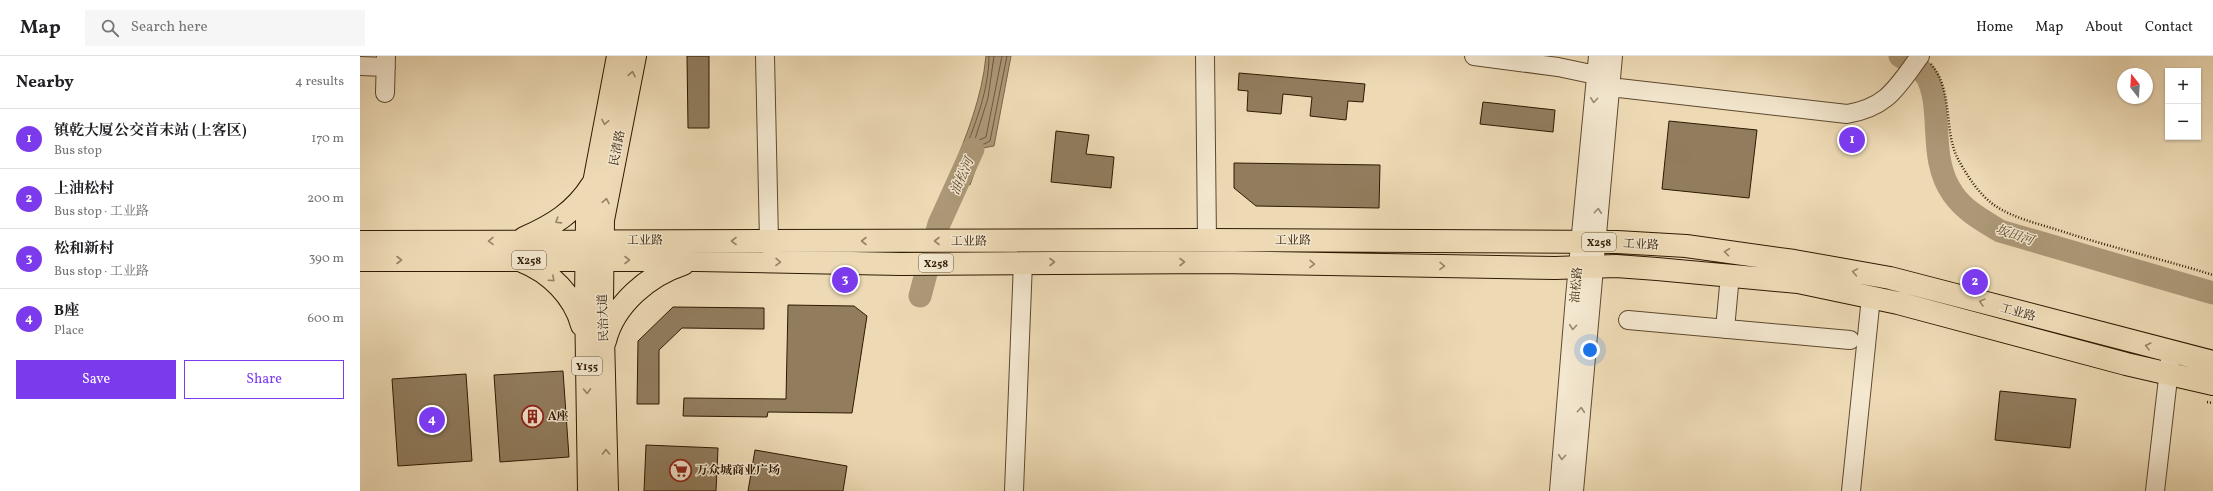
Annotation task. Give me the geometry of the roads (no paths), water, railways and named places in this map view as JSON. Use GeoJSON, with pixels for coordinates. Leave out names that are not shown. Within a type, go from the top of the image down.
{"type":"FeatureCollection","features":[{"type":"Feature","properties":{"kind":"main road","name":"民清路"},"geometry":{"type":"LineString","coordinates":[[594,250],[593,183],[618,56]]}},
{"type":"Feature","properties":{"kind":"main road","name":"民清路"},"geometry":{"type":"LineString","coordinates":[[594,250],[635,56]]}},
{"type":"Feature","properties":{"kind":"main road"},"geometry":{"type":"LineString","coordinates":[[593,183],[570,213],[547,228],[519,250],[561,288],[572,302],[595,345],[622,307],[636,291],[647,282],[673,267],[697,260]]}},
{"type":"Feature","properties":{"kind":"main road","name":"工业路"},"geometry":{"type":"LineString","coordinates":[[360,242],[519,250],[594,250],[769,241],[1207,240],[1588,242],[1686,246],[1794,261],[1890,278],[2213,362]]}},
{"type":"Feature","properties":{"kind":"main road","name":"工业路"},"geometry":{"type":"LineString","coordinates":[[360,260],[519,250]]}},
{"type":"Feature","properties":{"kind":"main road","name":"工业路"},"geometry":{"type":"LineString","coordinates":[[594,250],[697,260],[901,264],[971,262],[1220,262],[1585,267],[1616,266],[1730,275],[1798,282],[1871,297],[1927,310],[2126,364],[2213,384]]}},
{"type":"Feature","properties":{"kind":"main road","name":"民治大道"},"geometry":{"type":"LineString","coordinates":[[589,491],[595,345],[594,250]]}},
{"type":"Feature","properties":{"kind":"main road","name":"民治大道"},"geometry":{"type":"LineString","coordinates":[[595,345],[607,491]]}},
{"type":"Feature","properties":{"kind":"street"},"geometry":{"type":"LineString","coordinates":[[765,56],[769,241]]}},
{"type":"Feature","properties":{"kind":"street"},"geometry":{"type":"LineString","coordinates":[[1204,56],[1207,240]]}},
{"type":"Feature","properties":{"kind":"street"},"geometry":{"type":"LineString","coordinates":[[1474,56],[1558,67],[1603,63]]}},
{"type":"Feature","properties":{"kind":"street"},"geometry":{"type":"LineString","coordinates":[[1610,87],[1847,114],[1866,111],[1882,101],[1925,59]]}},
{"type":"Feature","properties":{"kind":"street"},"geometry":{"type":"LineString","coordinates":[[360,66],[386,62],[385,92]]}},
{"type":"Feature","properties":{"kind":"street","name":"油松路"},"geometry":{"type":"LineString","coordinates":[[1560,491],[1588,242],[1610,87],[1603,63]]}},
{"type":"Feature","properties":{"kind":"street","name":"油松路"},"geometry":{"type":"LineString","coordinates":[[1588,242],[1603,63]]}},
{"type":"Feature","properties":{"kind":"street"},"geometry":{"type":"LineString","coordinates":[[1014,491],[1023,262]]}},
{"type":"Feature","properties":{"kind":"street","name":"油松路"},"geometry":{"type":"LineString","coordinates":[[1574,491],[1585,267]]}},
{"type":"Feature","properties":{"kind":"street"},"geometry":{"type":"LineString","coordinates":[[1726,329],[1730,275]]}},
{"type":"Feature","properties":{"kind":"street"},"geometry":{"type":"LineString","coordinates":[[1850,491],[1871,297]]}},
{"type":"Feature","properties":{"kind":"street"},"geometry":{"type":"LineString","coordinates":[[1628,320],[1850,340]]}},
{"type":"Feature","properties":{"kind":"street"},"geometry":{"type":"LineString","coordinates":[[2155,491],[2171,352]]}},
{"type":"Feature","properties":{"kind":"water"},"geometry":{"type":"Polygon","coordinates":[[[986,56],[1011,56],[994,146],[983,148],[970,185],[951,173],[968,130],[977,101],[986,56]]]}},
{"type":"Feature","properties":{"kind":"waterway","name":"坂田河"},"geometry":{"type":"LineString","coordinates":[[1900,56],[1921,70],[1929,81],[1935,108],[1938,151],[1945,180],[1953,194],[1974,215],[2000,231],[2213,293]]}},
{"type":"Feature","properties":{"kind":"waterway","name":"油松河"},"geometry":{"type":"LineString","coordinates":[[920,296],[939,224],[973,149]]}},
{"type":"Feature","properties":{"kind":"place","name":"镇乾大厦公交首末站 (上客区)"},"geometry":{"type":"Point","coordinates":[1852,140]}},
{"type":"Feature","properties":{"kind":"place","name":"松和新村"},"geometry":{"type":"Point","coordinates":[845,280]}},
{"type":"Feature","properties":{"kind":"place","name":"上油松村"},"geometry":{"type":"Point","coordinates":[1975,282]}},
{"type":"Feature","properties":{"kind":"place","name":"A座"},"geometry":{"type":"Point","coordinates":[532,416]}},
{"type":"Feature","properties":{"kind":"place","name":"B座"},"geometry":{"type":"Point","coordinates":[432,420]}},
{"type":"Feature","properties":{"kind":"place","name":"万众城商业广场"},"geometry":{"type":"Point","coordinates":[681,470]}}]}
